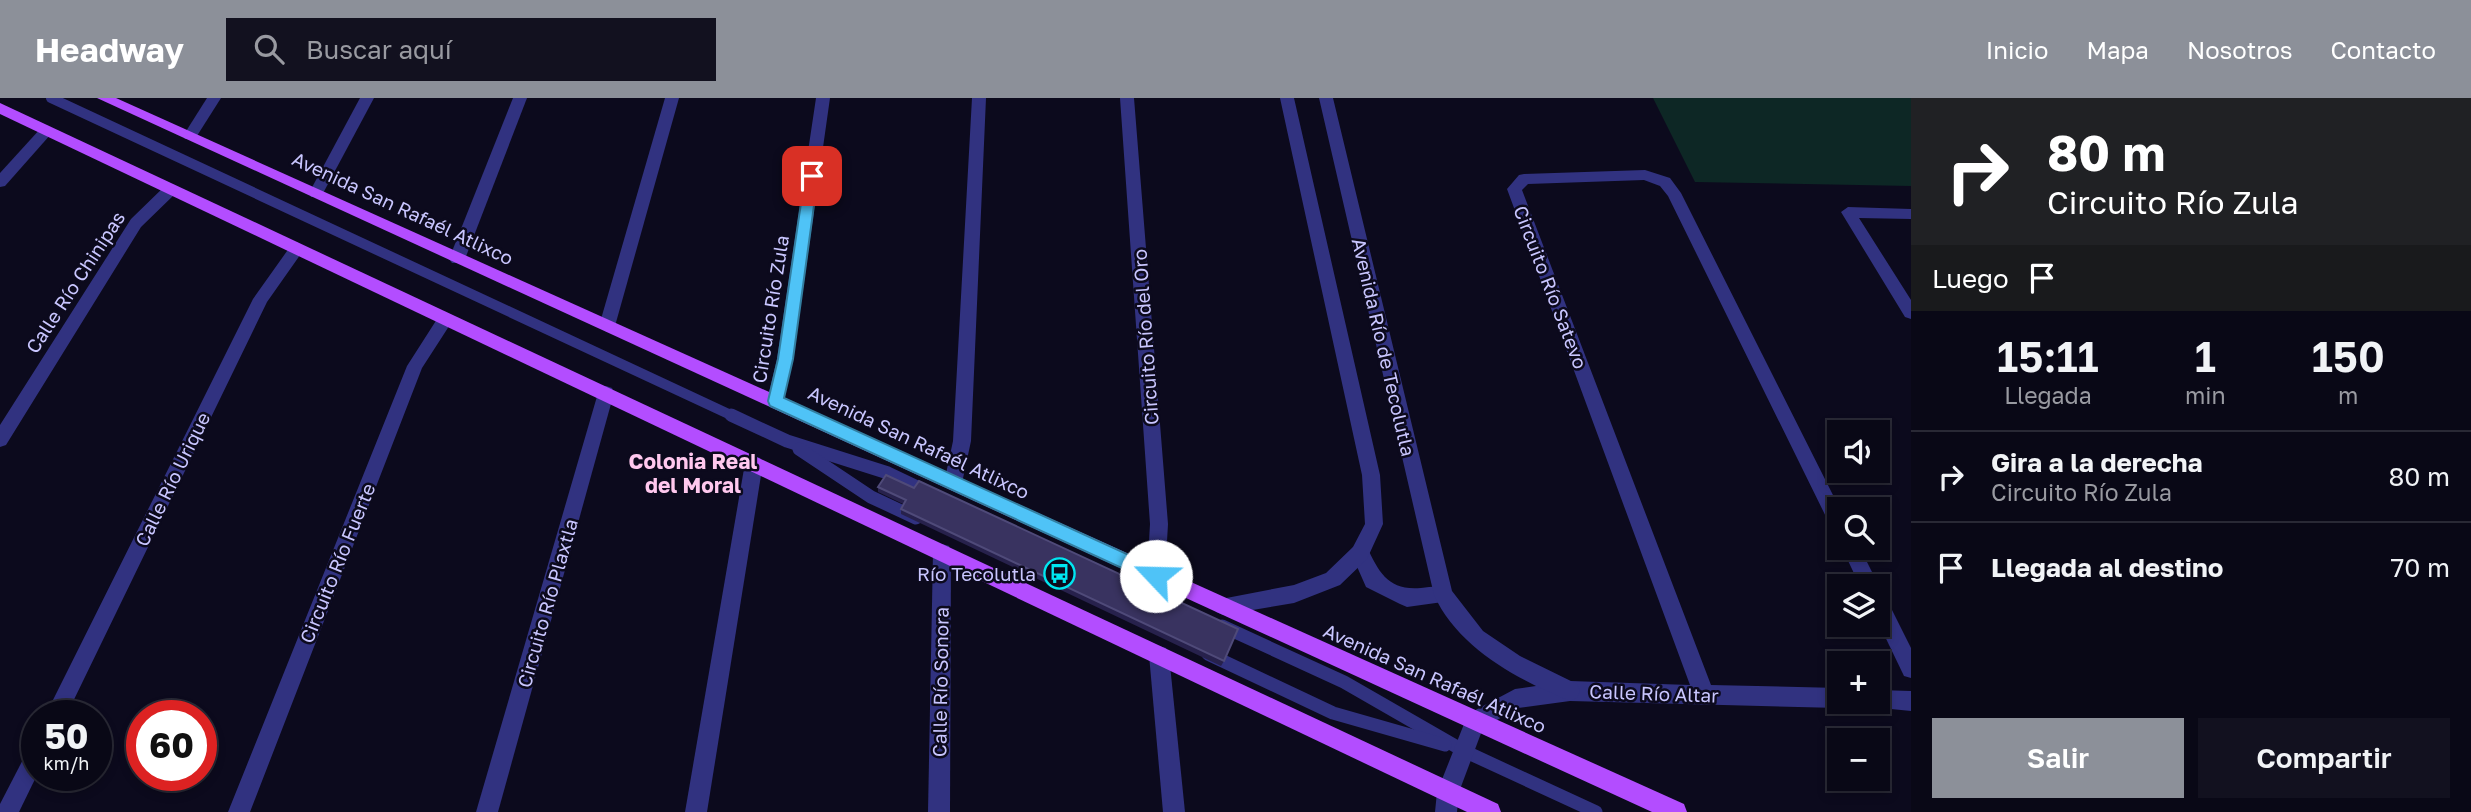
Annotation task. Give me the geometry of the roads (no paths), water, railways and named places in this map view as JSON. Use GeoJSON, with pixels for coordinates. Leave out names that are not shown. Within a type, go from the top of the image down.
{"type":"FeatureCollection","features":[{"type":"Feature","properties":{"kind":"main road","name":"Avenida San Rafaél Atlixco"},"geometry":{"type":"LineString","coordinates":[[104,98],[1676,812]]}},
{"type":"Feature","properties":{"kind":"main road"},"geometry":{"type":"LineString","coordinates":[[0,108],[1159,655],[1447,802],[1490,812]]}},
{"type":"Feature","properties":{"kind":"street"},"geometry":{"type":"LineString","coordinates":[[190,136],[214,98]]}},
{"type":"Feature","properties":{"kind":"street"},"geometry":{"type":"LineString","coordinates":[[316,193],[367,98]]}},
{"type":"Feature","properties":{"kind":"street"},"geometry":{"type":"LineString","coordinates":[[457,259],[520,98]]}},
{"type":"Feature","properties":{"kind":"street"},"geometry":{"type":"LineString","coordinates":[[607,327],[672,98]]}},
{"type":"Feature","properties":{"kind":"street","name":"Circuito Río Zula"},"geometry":{"type":"LineString","coordinates":[[775,401],[785,359],[823,98]]}},
{"type":"Feature","properties":{"kind":"street"},"geometry":{"type":"LineString","coordinates":[[953,484],[962,441],[979,98]]}},
{"type":"Feature","properties":{"kind":"street","name":"Circuito Río del Oro"},"geometry":{"type":"LineString","coordinates":[[1127,98],[1159,524],[1156,576]]}},
{"type":"Feature","properties":{"kind":"street","name":"Avenida Río de Tecolutla"},"geometry":{"type":"LineString","coordinates":[[1223,606],[1307,589],[1333,579],[1360,554],[1374,524],[1371,475],[1287,98]]}},
{"type":"Feature","properties":{"kind":"street","name":"Avenida Río de Tecolutla"},"geometry":{"type":"LineString","coordinates":[[1326,98],[1443,595],[1476,637],[1513,663],[1570,691]]}},
{"type":"Feature","properties":{"kind":"street"},"geometry":{"type":"LineString","coordinates":[[0,181],[46,131]]}},
{"type":"Feature","properties":{"kind":"street","name":"Circuito Río Satevo"},"geometry":{"type":"LineString","coordinates":[[1704,694],[1514,189],[1524,179],[1645,175],[1670,187],[1827,500]]}},
{"type":"Feature","properties":{"kind":"street","name":"Calle Río Chinipas"},"geometry":{"type":"LineString","coordinates":[[0,440],[135,223],[171,189]]}},
{"type":"Feature","properties":{"kind":"street"},"geometry":{"type":"LineString","coordinates":[[1911,214],[1848,212],[1911,313]]}},
{"type":"Feature","properties":{"kind":"street","name":"Calle Río Urique"},"geometry":{"type":"LineString","coordinates":[[63,700],[261,299],[297,248]]}},
{"type":"Feature","properties":{"kind":"street","name":"Circuito Río Fuerte"},"geometry":{"type":"LineString","coordinates":[[239,812],[415,366],[445,320]]}},
{"type":"Feature","properties":{"kind":"street","name":"Circuito Río Plaxtla"},"geometry":{"type":"LineString","coordinates":[[487,812],[606,393]]}},
{"type":"Feature","properties":{"kind":"street"},"geometry":{"type":"LineString","coordinates":[[696,812],[754,463]]}},
{"type":"Feature","properties":{"kind":"street","name":"Calle Río Sonora"},"geometry":{"type":"LineString","coordinates":[[939,812],[942,552]]}},
{"type":"Feature","properties":{"kind":"street"},"geometry":{"type":"LineString","coordinates":[[1360,554],[1373,581],[1408,598],[1443,595]]}},
{"type":"Feature","properties":{"kind":"street"},"geometry":{"type":"LineString","coordinates":[[1890,626],[1911,669]]}},
{"type":"Feature","properties":{"kind":"street"},"geometry":{"type":"LineString","coordinates":[[1159,655],[1174,812]]}},
{"type":"Feature","properties":{"kind":"street","name":"Calle Río Altar"},"geometry":{"type":"LineString","coordinates":[[1475,721],[1515,699],[1570,691],[1827,698]]}},
{"type":"Feature","properties":{"kind":"street"},"geometry":{"type":"LineString","coordinates":[[1890,700],[1911,701]]}},
{"type":"Feature","properties":{"kind":"street"},"geometry":{"type":"LineString","coordinates":[[1447,802],[1475,721]]}},
{"type":"Feature","properties":{"kind":"street"},"geometry":{"type":"LineString","coordinates":[[8,812],[21,786]]}},
{"type":"Feature","properties":{"kind":"lane"},"geometry":{"type":"LineString","coordinates":[[51,98],[788,441],[888,473],[938,496]]}},
{"type":"Feature","properties":{"kind":"lane"},"geometry":{"type":"LineString","coordinates":[[788,441],[871,497],[934,526]]}},
{"type":"Feature","properties":{"kind":"lane"},"geometry":{"type":"LineString","coordinates":[[1205,618],[1344,682],[1464,751],[1596,812]]}},
{"type":"Feature","properties":{"kind":"lane"},"geometry":{"type":"LineString","coordinates":[[1196,649],[1333,713],[1464,751]]}},
{"type":"Feature","properties":{"kind":"place","name":"Río Tecolutla"},"geometry":{"type":"Point","coordinates":[1059,573]}},
{"type":"Feature","properties":{"kind":"district","name":"Colonia Real del Moral"},"geometry":{"type":"Point","coordinates":[693,473]}}]}
